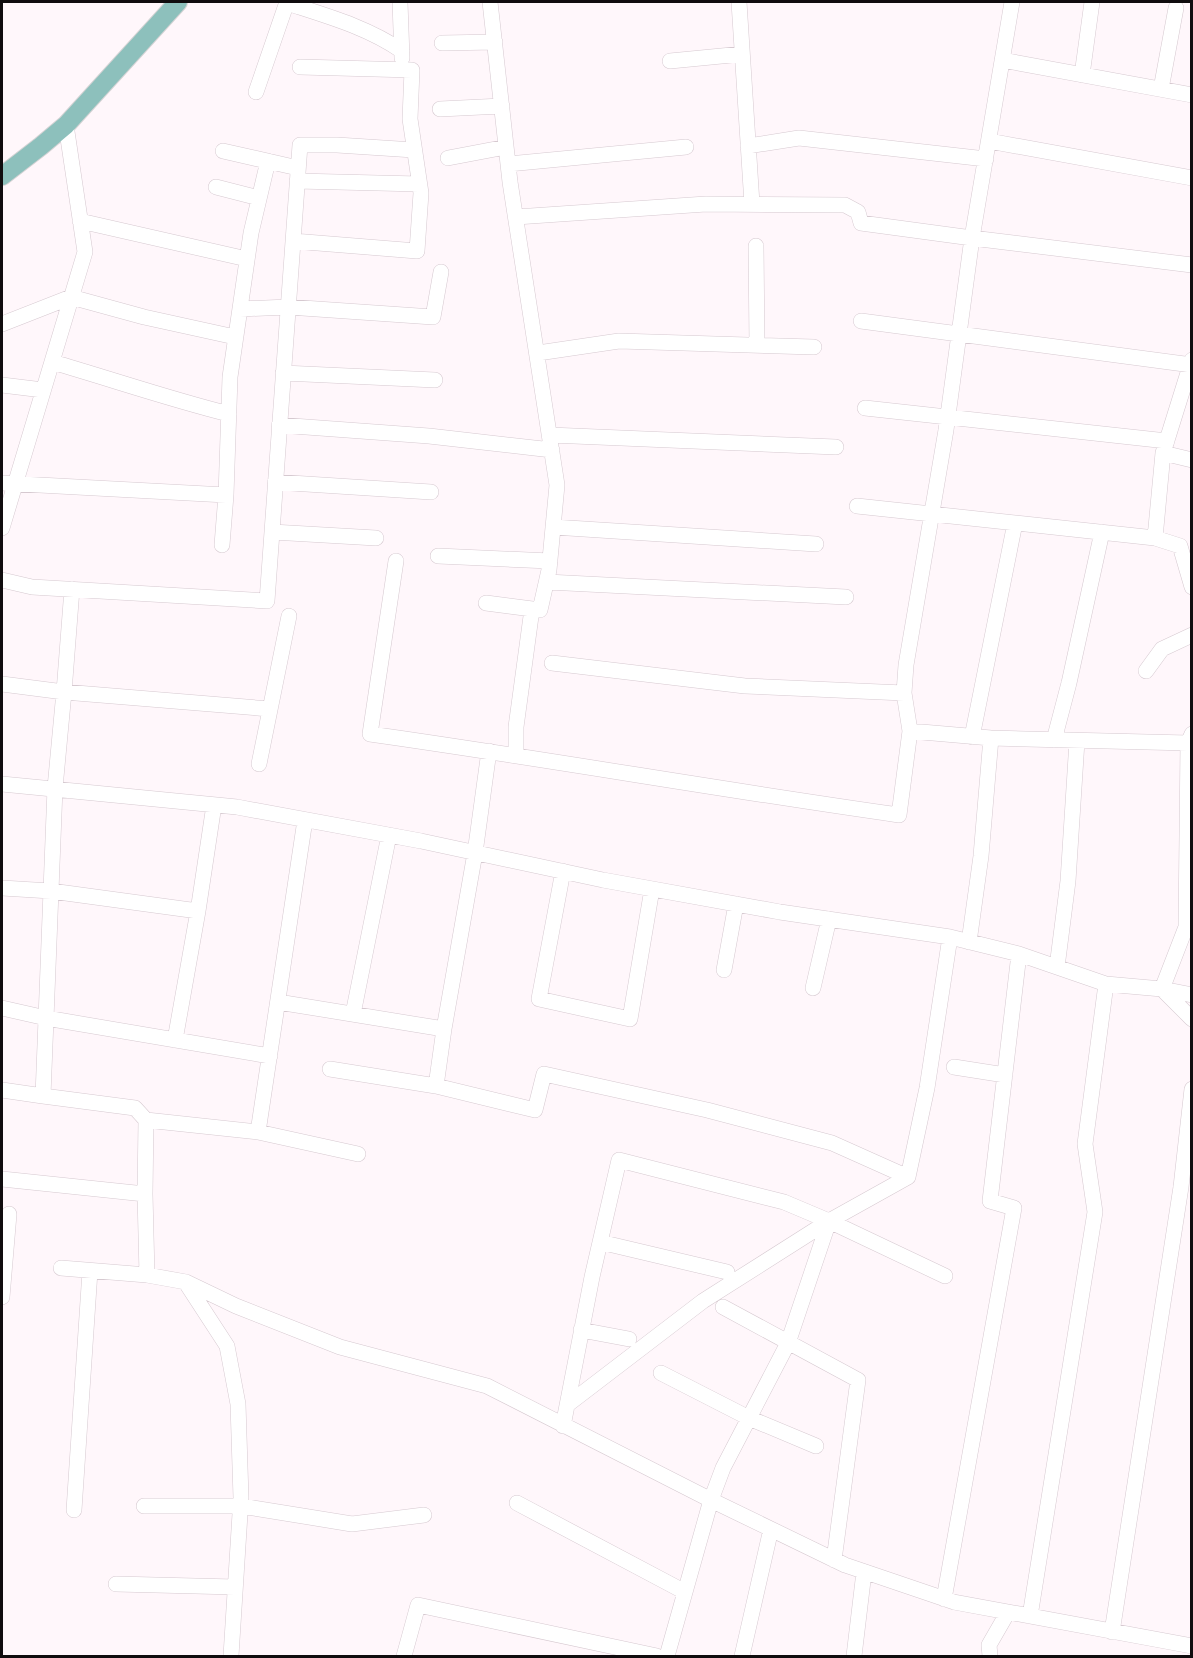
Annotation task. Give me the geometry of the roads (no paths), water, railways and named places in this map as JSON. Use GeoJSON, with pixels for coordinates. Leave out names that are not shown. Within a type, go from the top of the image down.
{"type":"FeatureCollection","features":[{"type":"Feature","properties":{"kind":"main road"},"geometry":{"type":"LineString","coordinates":[[2,176],[66,125],[178,2]]}},
{"type":"Feature","properties":{"kind":"street"},"geometry":{"type":"LineString","coordinates":[[256,92],[287,2],[350,23],[402,51]]}},
{"type":"Feature","properties":{"kind":"street"},"geometry":{"type":"LineString","coordinates":[[400,2],[402,70]]}},
{"type":"Feature","properties":{"kind":"street"},"geometry":{"type":"LineString","coordinates":[[486,603],[540,610],[550,561],[557,485],[508,164],[490,2]]}},
{"type":"Feature","properties":{"kind":"street"},"geometry":{"type":"LineString","coordinates":[[739,2],[752,204]]}},
{"type":"Feature","properties":{"kind":"street"},"geometry":{"type":"LineString","coordinates":[[396,561],[370,734],[489,751],[721,790],[899,815],[910,731],[904,693],[906,665],[948,417],[972,238],[1012,2]]}},
{"type":"Feature","properties":{"kind":"street"},"geometry":{"type":"LineString","coordinates":[[1082,75],[1092,2]]}},
{"type":"Feature","properties":{"kind":"street"},"geometry":{"type":"LineString","coordinates":[[1161,89],[1176,8]]}},
{"type":"Feature","properties":{"kind":"street"},"geometry":{"type":"LineString","coordinates":[[442,44],[495,42]]}},
{"type":"Feature","properties":{"kind":"street"},"geometry":{"type":"LineString","coordinates":[[670,61],[742,54]]}},
{"type":"Feature","properties":{"kind":"street"},"geometry":{"type":"LineString","coordinates":[[1002,60],[1191,95]]}},
{"type":"Feature","properties":{"kind":"street"},"geometry":{"type":"LineString","coordinates":[[293,241],[417,251],[421,193],[410,119],[412,70],[300,67]]}},
{"type":"Feature","properties":{"kind":"street"},"geometry":{"type":"LineString","coordinates":[[440,109],[502,106]]}},
{"type":"Feature","properties":{"kind":"street"},"geometry":{"type":"LineString","coordinates":[[2,528],[8,483],[43,390],[85,252],[66,125]]}},
{"type":"Feature","properties":{"kind":"street"},"geometry":{"type":"LineString","coordinates":[[748,146],[799,138],[986,159]]}},
{"type":"Feature","properties":{"kind":"street"},"geometry":{"type":"LineString","coordinates":[[989,141],[1191,178]]}},
{"type":"Feature","properties":{"kind":"street"},"geometry":{"type":"LineString","coordinates":[[2,580],[32,587],[267,601],[300,145],[414,150]]}},
{"type":"Feature","properties":{"kind":"street"},"geometry":{"type":"LineString","coordinates":[[448,158],[506,147]]}},
{"type":"Feature","properties":{"kind":"street"},"geometry":{"type":"LineString","coordinates":[[508,164],[686,147]]}},
{"type":"Feature","properties":{"kind":"street"},"geometry":{"type":"LineString","coordinates":[[223,151],[268,161],[298,175],[419,184]]}},
{"type":"Feature","properties":{"kind":"street"},"geometry":{"type":"LineString","coordinates":[[222,545],[230,377],[247,259],[268,161]]}},
{"type":"Feature","properties":{"kind":"street"},"geometry":{"type":"LineString","coordinates":[[216,187],[259,198]]}},
{"type":"Feature","properties":{"kind":"street"},"geometry":{"type":"LineString","coordinates":[[516,217],[706,204],[845,205],[858,212],[861,223],[1191,265]]}},
{"type":"Feature","properties":{"kind":"street"},"geometry":{"type":"LineString","coordinates":[[80,221],[247,259]]}},
{"type":"Feature","properties":{"kind":"street"},"geometry":{"type":"LineString","coordinates":[[756,246],[757,345]]}},
{"type":"Feature","properties":{"kind":"street"},"geometry":{"type":"LineString","coordinates":[[240,309],[288,307],[433,317],[441,272]]}},
{"type":"Feature","properties":{"kind":"street"},"geometry":{"type":"LineString","coordinates":[[2,324],[72,297],[144,317],[235,337]]}},
{"type":"Feature","properties":{"kind":"street"},"geometry":{"type":"LineString","coordinates":[[861,321],[1191,363],[1165,447],[1155,538]]}},
{"type":"Feature","properties":{"kind":"street"},"geometry":{"type":"LineString","coordinates":[[537,353],[619,341],[814,347]]}},
{"type":"Feature","properties":{"kind":"street"},"geometry":{"type":"LineString","coordinates":[[52,362],[180,402],[229,414]]}},
{"type":"Feature","properties":{"kind":"street"},"geometry":{"type":"LineString","coordinates":[[283,373],[435,380]]}},
{"type":"Feature","properties":{"kind":"street"},"geometry":{"type":"LineString","coordinates":[[2,385],[43,390]]}},
{"type":"Feature","properties":{"kind":"street"},"geometry":{"type":"LineString","coordinates":[[865,408],[1165,447],[1191,460]]}},
{"type":"Feature","properties":{"kind":"street"},"geometry":{"type":"LineString","coordinates":[[279,426],[551,443],[836,447]]}},
{"type":"Feature","properties":{"kind":"street"},"geometry":{"type":"LineString","coordinates":[[275,482],[431,492]]}},
{"type":"Feature","properties":{"kind":"street"},"geometry":{"type":"LineString","coordinates":[[8,483],[226,495]]}},
{"type":"Feature","properties":{"kind":"street"},"geometry":{"type":"LineString","coordinates":[[857,506],[1155,538],[1180,546],[1191,587]]}},
{"type":"Feature","properties":{"kind":"street"},"geometry":{"type":"LineString","coordinates":[[972,737],[1015,523]]}},
{"type":"Feature","properties":{"kind":"street"},"geometry":{"type":"LineString","coordinates":[[553,527],[816,544]]}},
{"type":"Feature","properties":{"kind":"street"},"geometry":{"type":"LineString","coordinates":[[272,532],[376,538]]}},
{"type":"Feature","properties":{"kind":"street"},"geometry":{"type":"LineString","coordinates":[[1054,740],[1102,532]]}},
{"type":"Feature","properties":{"kind":"street"},"geometry":{"type":"LineString","coordinates":[[438,556],[550,561]]}},
{"type":"Feature","properties":{"kind":"street"},"geometry":{"type":"LineString","coordinates":[[547,582],[846,597]]}},
{"type":"Feature","properties":{"kind":"street"},"geometry":{"type":"LineString","coordinates":[[44,1096],[55,788],[72,589]]}},
{"type":"Feature","properties":{"kind":"street"},"geometry":{"type":"LineString","coordinates":[[516,756],[516,728],[532,609]]}},
{"type":"Feature","properties":{"kind":"street"},"geometry":{"type":"LineString","coordinates":[[259,764],[289,616]]}},
{"type":"Feature","properties":{"kind":"street"},"geometry":{"type":"LineString","coordinates":[[1146,671],[1162,649],[1191,634]]}},
{"type":"Feature","properties":{"kind":"street"},"geometry":{"type":"LineString","coordinates":[[552,663],[745,686],[904,693]]}},
{"type":"Feature","properties":{"kind":"street"},"geometry":{"type":"LineString","coordinates":[[2,684],[64,692],[270,709]]}},
{"type":"Feature","properties":{"kind":"street"},"geometry":{"type":"LineString","coordinates":[[910,731],[972,737],[1077,741],[1190,739],[1189,927],[1162,989]]}},
{"type":"Feature","properties":{"kind":"street"},"geometry":{"type":"LineString","coordinates":[[969,942],[981,856],[991,738]]}},
{"type":"Feature","properties":{"kind":"street"},"geometry":{"type":"LineString","coordinates":[[1056,967],[1068,881],[1077,741]]}},
{"type":"Feature","properties":{"kind":"street"},"geometry":{"type":"LineString","coordinates":[[436,1086],[475,853],[489,751]]}},
{"type":"Feature","properties":{"kind":"street"},"geometry":{"type":"LineString","coordinates":[[2,784],[213,805],[305,820],[652,889],[950,938],[1019,954],[1106,984],[1162,989],[1191,995]]}},
{"type":"Feature","properties":{"kind":"street"},"geometry":{"type":"LineString","coordinates":[[175,1040],[198,911],[213,805]]}},
{"type":"Feature","properties":{"kind":"street"},"geometry":{"type":"LineString","coordinates":[[258,1132],[305,820]]}},
{"type":"Feature","properties":{"kind":"street"},"geometry":{"type":"LineString","coordinates":[[353,1014],[389,835]]}},
{"type":"Feature","properties":{"kind":"street"},"geometry":{"type":"LineString","coordinates":[[563,871],[540,999],[630,1018],[652,889]]}},
{"type":"Feature","properties":{"kind":"street"},"geometry":{"type":"LineString","coordinates":[[2,888],[51,891],[198,911]]}},
{"type":"Feature","properties":{"kind":"street"},"geometry":{"type":"LineString","coordinates":[[724,970],[736,904]]}},
{"type":"Feature","properties":{"kind":"street"},"geometry":{"type":"LineString","coordinates":[[813,988],[829,919]]}},
{"type":"Feature","properties":{"kind":"street"},"geometry":{"type":"LineString","coordinates":[[567,1405],[703,1301],[829,1221],[908,1177],[927,1088],[950,938]]}},
{"type":"Feature","properties":{"kind":"street"},"geometry":{"type":"LineString","coordinates":[[944,1599],[1014,1208],[990,1201],[1019,954]]}},
{"type":"Feature","properties":{"kind":"street"},"geometry":{"type":"LineString","coordinates":[[1029,1616],[1095,1212],[1085,1144],[1106,984]]}},
{"type":"Feature","properties":{"kind":"street"},"geometry":{"type":"LineString","coordinates":[[1162,989],[1191,1019]]}},
{"type":"Feature","properties":{"kind":"street"},"geometry":{"type":"LineString","coordinates":[[278,1002],[444,1029]]}},
{"type":"Feature","properties":{"kind":"street"},"geometry":{"type":"LineString","coordinates":[[2,1008],[270,1056]]}},
{"type":"Feature","properties":{"kind":"street"},"geometry":{"type":"LineString","coordinates":[[954,1066],[1005,1075]]}},
{"type":"Feature","properties":{"kind":"street"},"geometry":{"type":"LineString","coordinates":[[330,1069],[436,1086],[535,1110],[544,1074],[707,1110],[832,1143],[908,1177]]}},
{"type":"Feature","properties":{"kind":"street"},"geometry":{"type":"LineString","coordinates":[[2,1090],[135,1108],[146,1120],[258,1132],[358,1154]]}},
{"type":"Feature","properties":{"kind":"street"},"geometry":{"type":"LineString","coordinates":[[1112,1632],[1187,1168],[1191,1096]]}},
{"type":"Feature","properties":{"kind":"street"},"geometry":{"type":"LineString","coordinates":[[146,1120],[147,1275]]}},
{"type":"Feature","properties":{"kind":"street"},"geometry":{"type":"LineString","coordinates":[[563,1426],[581,1330],[619,1160],[784,1202],[945,1276]]}},
{"type":"Feature","properties":{"kind":"street"},"geometry":{"type":"LineString","coordinates":[[2,1179],[145,1194]]}},
{"type":"Feature","properties":{"kind":"street"},"geometry":{"type":"LineString","coordinates":[[2,1297],[9,1215]]}},
{"type":"Feature","properties":{"kind":"street"},"geometry":{"type":"LineString","coordinates":[[667,1656],[711,1500],[723,1468],[788,1343],[829,1221]]}},
{"type":"Feature","properties":{"kind":"street"},"geometry":{"type":"LineString","coordinates":[[600,1242],[726,1272]]}},
{"type":"Feature","properties":{"kind":"street"},"geometry":{"type":"LineString","coordinates":[[62,1268],[147,1275],[186,1282],[236,1306],[340,1347],[487,1386],[834,1560],[944,1599],[1191,1646]]}},
{"type":"Feature","properties":{"kind":"street"},"geometry":{"type":"LineString","coordinates":[[74,1510],[90,1270]]}},
{"type":"Feature","properties":{"kind":"street"},"geometry":{"type":"LineString","coordinates":[[186,1282],[227,1346],[238,1404],[240,1506],[231,1656]]}},
{"type":"Feature","properties":{"kind":"street"},"geometry":{"type":"LineString","coordinates":[[723,1307],[858,1380],[834,1560]]}},
{"type":"Feature","properties":{"kind":"street"},"geometry":{"type":"LineString","coordinates":[[581,1330],[629,1339]]}},
{"type":"Feature","properties":{"kind":"street"},"geometry":{"type":"LineString","coordinates":[[661,1372],[749,1418],[816,1446]]}},
{"type":"Feature","properties":{"kind":"street"},"geometry":{"type":"LineString","coordinates":[[517,1503],[685,1592]]}},
{"type":"Feature","properties":{"kind":"street"},"geometry":{"type":"LineString","coordinates":[[144,1506],[240,1506],[352,1524],[424,1515]]}},
{"type":"Feature","properties":{"kind":"street"},"geometry":{"type":"LineString","coordinates":[[742,1656],[771,1529]]}},
{"type":"Feature","properties":{"kind":"street"},"geometry":{"type":"LineString","coordinates":[[854,1656],[864,1572]]}},
{"type":"Feature","properties":{"kind":"street"},"geometry":{"type":"LineString","coordinates":[[116,1584],[235,1587]]}},
{"type":"Feature","properties":{"kind":"street"},"geometry":{"type":"LineString","coordinates":[[404,1656],[418,1605],[650,1656]]}},
{"type":"Feature","properties":{"kind":"street"},"geometry":{"type":"LineString","coordinates":[[990,1656],[989,1645],[1008,1612]]}}]}
